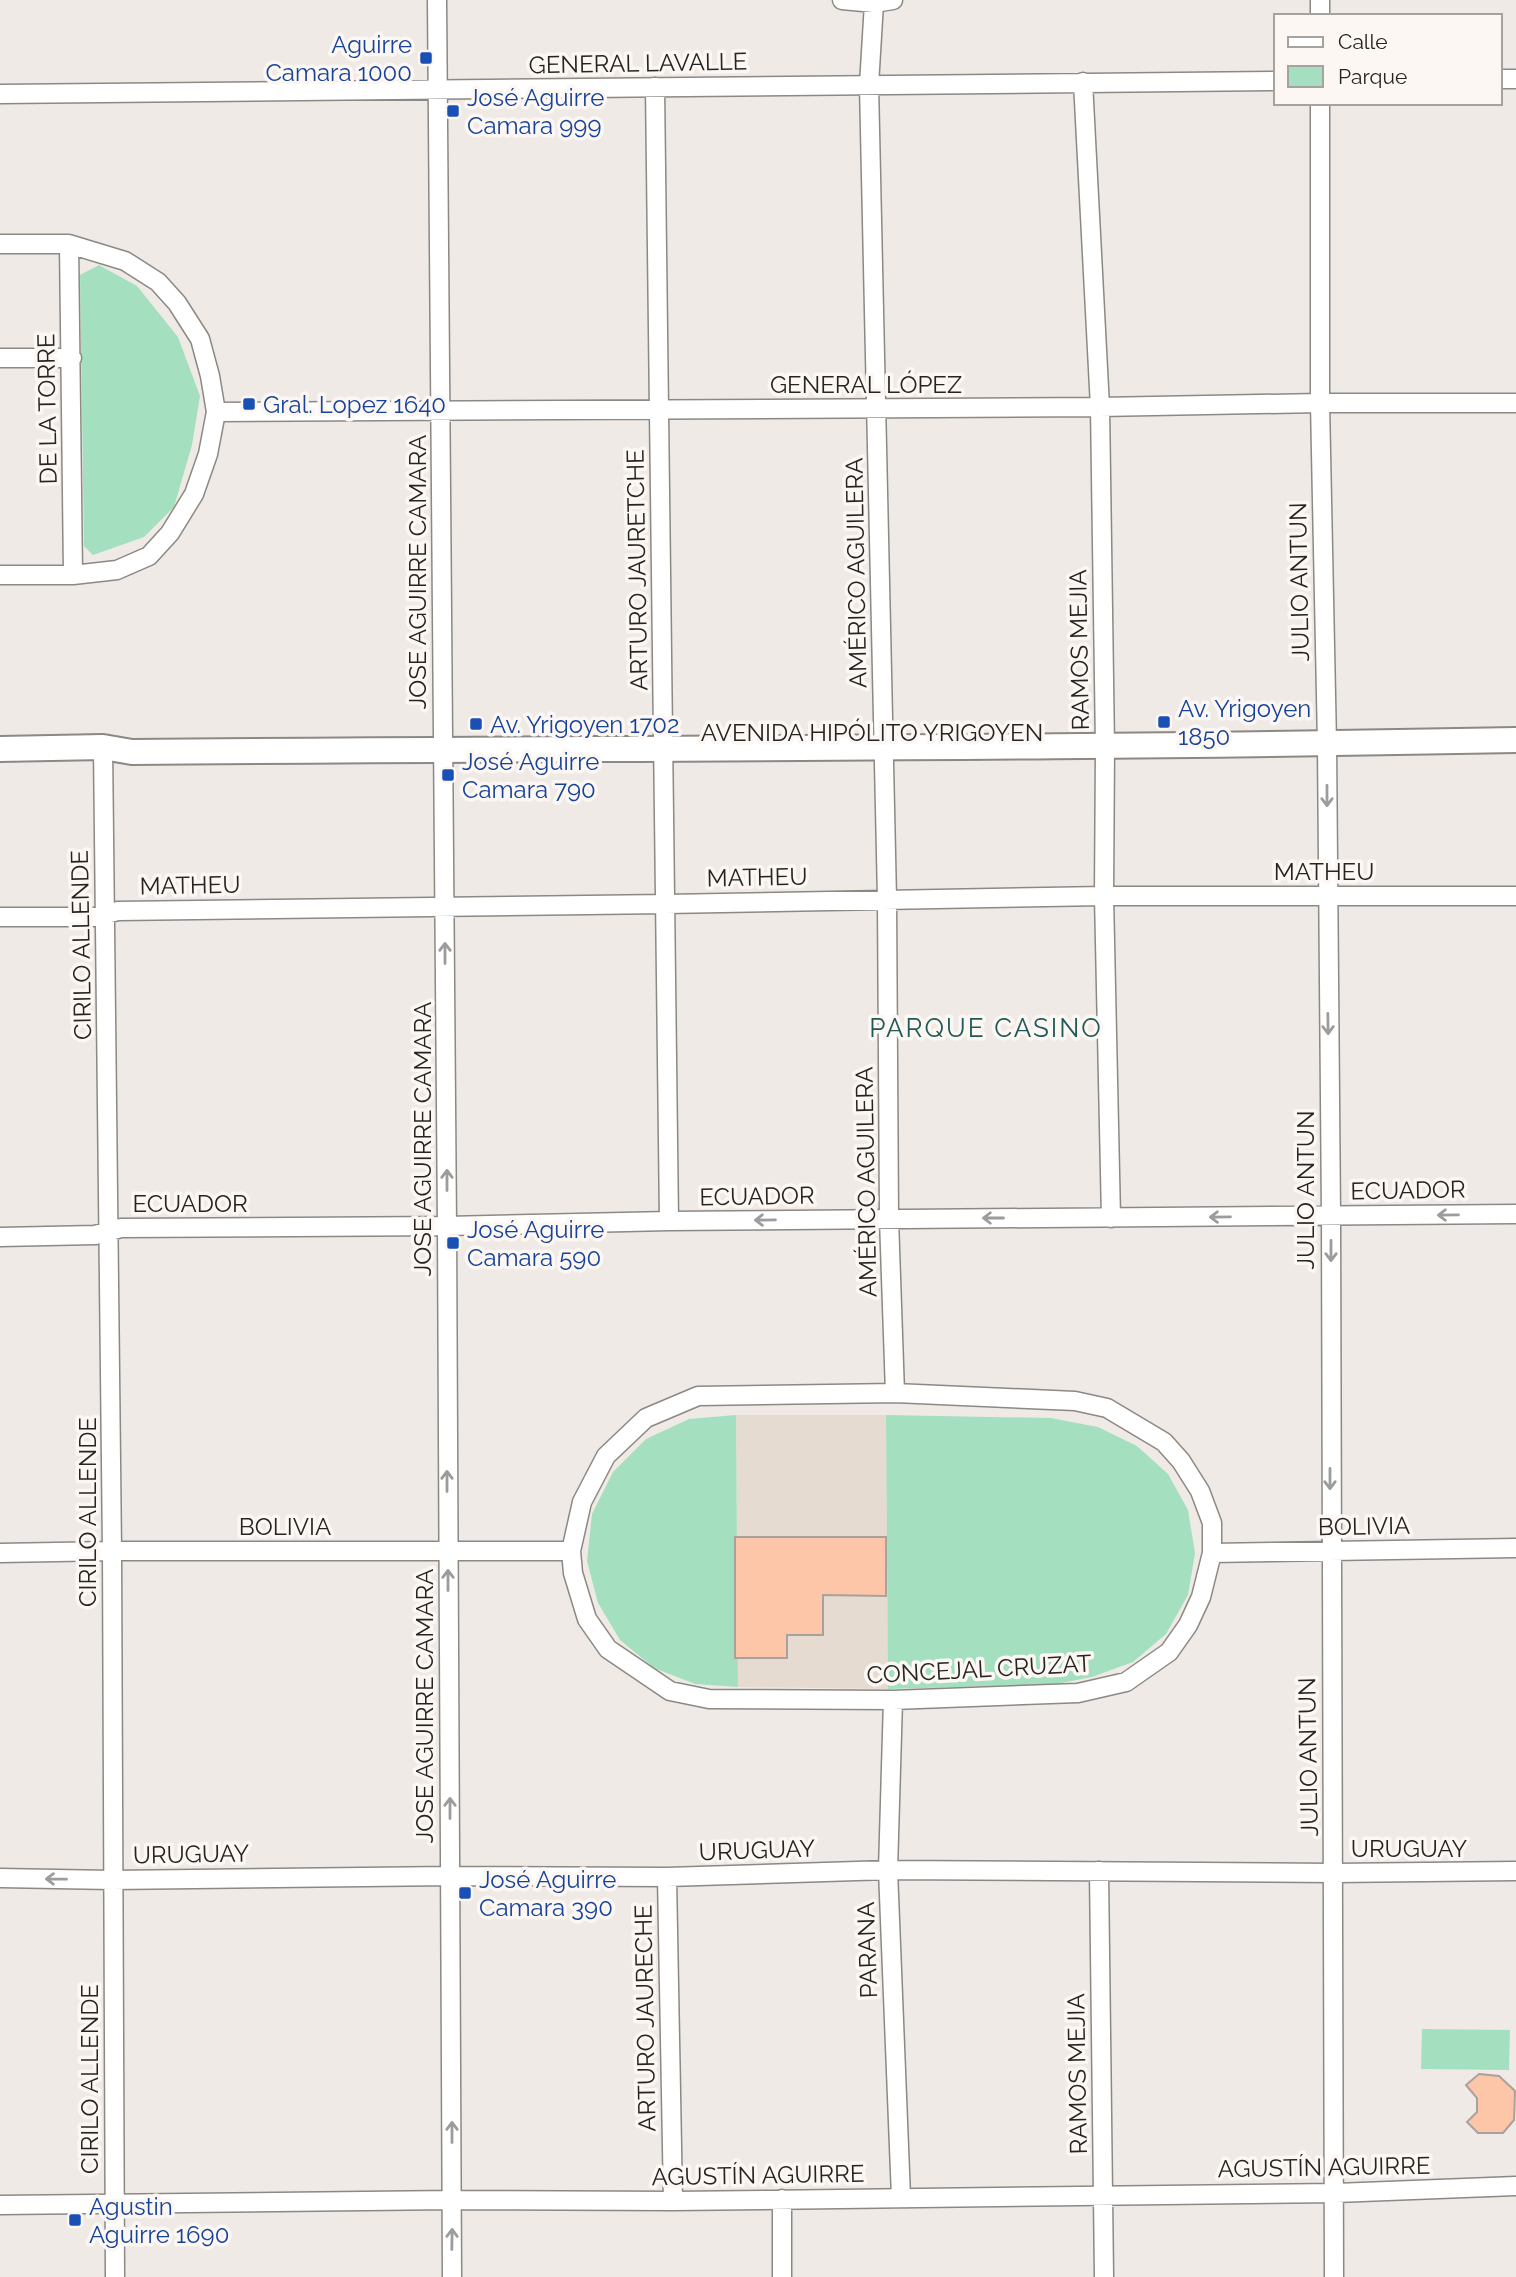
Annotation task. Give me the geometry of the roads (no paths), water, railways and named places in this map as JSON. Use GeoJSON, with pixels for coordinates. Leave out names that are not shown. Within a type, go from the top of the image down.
{"type":"FeatureCollection","features":[{"type":"Feature","properties":{"kind":"main road","name":"AVENIDA HIPÓLITO YRIGOYEN"},"geometry":{"type":"LineString","coordinates":[[1326,736],[1516,724]]}},
{"type":"Feature","properties":{"kind":"main road","name":"AVENIDA HIPÓLITO YRIGOYEN"},"geometry":{"type":"LineString","coordinates":[[0,749],[103,747],[132,752],[443,741],[664,739],[883,741],[1326,736],[1516,740]]}},
{"type":"Feature","properties":{"kind":"street","name":"JOSE AGUIRRE CAMARA"},"geometry":{"type":"LineString","coordinates":[[437,0],[452,2277]]}},
{"type":"Feature","properties":{"kind":"street"},"geometry":{"type":"LineString","coordinates":[[842,0],[874,3],[893,0]]}},
{"type":"Feature","properties":{"kind":"street","name":"AMÉRICO AGUILERA"},"geometry":{"type":"LineString","coordinates":[[874,3],[869,85],[878,408],[887,899],[889,1219],[895,1394]]}},
{"type":"Feature","properties":{"kind":"street","name":"GENERAL LAVALLE"},"geometry":{"type":"LineString","coordinates":[[0,94],[1274,80]]}},
{"type":"Feature","properties":{"kind":"street","name":"RAMOS MEJIA"},"geometry":{"type":"LineString","coordinates":[[1083,82],[1100,407],[1105,739],[1104,896],[1111,1218]]}},
{"type":"Feature","properties":{"kind":"street","name":"ARTURO JAURETCHE"},"geometry":{"type":"LineString","coordinates":[[655,87],[669,1221]]}},
{"type":"Feature","properties":{"kind":"street","name":"JULIO ANTUN"},"geometry":{"type":"LineString","coordinates":[[1320,105],[1320,403],[1331,1216],[1330,1551],[1336,2193],[1334,2277]]}},
{"type":"Feature","properties":{"kind":"street"},"geometry":{"type":"LineString","coordinates":[[0,244],[69,244],[125,261],[158,282],[177,303],[200,339],[216,412],[208,454],[194,494],[170,533],[149,556],[117,570],[74,575],[0,575]]}},
{"type":"Feature","properties":{"kind":"street","name":"DE LA TORRE"},"geometry":{"type":"LineString","coordinates":[[69,244],[74,575]]}},
{"type":"Feature","properties":{"kind":"street"},"geometry":{"type":"LineString","coordinates":[[0,358],[72,358]]}},
{"type":"Feature","properties":{"kind":"street","name":"GENERAL LÓPEZ"},"geometry":{"type":"LineString","coordinates":[[216,412],[1516,403]]}},
{"type":"Feature","properties":{"kind":"street","name":"CIRILO ALLENDE"},"geometry":{"type":"LineString","coordinates":[[103,747],[112,1551],[115,2277]]}},
{"type":"Feature","properties":{"kind":"street","name":"MATHEU"},"geometry":{"type":"LineString","coordinates":[[0,917],[93,918],[118,911],[887,899],[1516,896]]}},
{"type":"Feature","properties":{"kind":"street","name":"ECUADOR"},"geometry":{"type":"LineString","coordinates":[[0,1237],[95,1235],[121,1228],[1516,1214]]}},
{"type":"Feature","properties":{"kind":"street","name":"CONCEJAL CRUZAT"},"geometry":{"type":"LineString","coordinates":[[895,1394],[1075,1401],[1107,1408],[1164,1442],[1181,1461],[1200,1491],[1212,1523],[1212,1553],[1201,1597],[1188,1625],[1169,1652],[1126,1682],[1078,1693],[893,1700],[709,1699],[670,1691],[608,1649],[587,1619],[573,1573],[571,1551],[582,1502],[606,1456],[646,1418],[698,1396],[895,1394]]}},
{"type":"Feature","properties":{"kind":"street","name":"BOLIVIA"},"geometry":{"type":"LineString","coordinates":[[1212,1553],[1516,1549]]}},
{"type":"Feature","properties":{"kind":"street","name":"BOLIVIA"},"geometry":{"type":"LineString","coordinates":[[0,1553],[571,1551]]}},
{"type":"Feature","properties":{"kind":"street","name":"PARANA"},"geometry":{"type":"LineString","coordinates":[[893,1700],[888,1870],[901,2197]]}},
{"type":"Feature","properties":{"kind":"street","name":"URUGUAY"},"geometry":{"type":"LineString","coordinates":[[0,1878],[112,1880],[450,1876],[667,1877],[888,1870],[1334,1873],[1516,1871]]}},
{"type":"Feature","properties":{"kind":"street","name":"RAMOS MEJIA"},"geometry":{"type":"LineString","coordinates":[[1099,1871],[1104,2277]]}},
{"type":"Feature","properties":{"kind":"street","name":"ARTURO JAURECHE"},"geometry":{"type":"LineString","coordinates":[[667,1877],[673,2201]]}},
{"type":"Feature","properties":{"kind":"street","name":"AGUSTÍN AGUIRRE"},"geometry":{"type":"LineString","coordinates":[[0,2205],[1103,2196],[1336,2193],[1516,2186]]}},
{"type":"Feature","properties":{"kind":"street"},"geometry":{"type":"LineString","coordinates":[[782,2199],[782,2277]]}},
{"type":"Feature","properties":{"kind":"place","name":"Aguirre Camara 1000"},"geometry":{"type":"Point","coordinates":[426,58]}},
{"type":"Feature","properties":{"kind":"place","name":"José Aguirre Camara 999"},"geometry":{"type":"Point","coordinates":[453,111]}},
{"type":"Feature","properties":{"kind":"place","name":"Gral. Lopez 1640"},"geometry":{"type":"Point","coordinates":[249,404]}},
{"type":"Feature","properties":{"kind":"place","name":"Av. Yrigoyen 1850"},"geometry":{"type":"Point","coordinates":[1164,722]}},
{"type":"Feature","properties":{"kind":"place","name":"Av. Yrigoyen 1702"},"geometry":{"type":"Point","coordinates":[476,724]}},
{"type":"Feature","properties":{"kind":"place","name":"José Aguirre Camara 790"},"geometry":{"type":"Point","coordinates":[448,775]}},
{"type":"Feature","properties":{"kind":"place","name":"José Aguirre Camara 590"},"geometry":{"type":"Point","coordinates":[453,1243]}},
{"type":"Feature","properties":{"kind":"place","name":"José Aguirre Camara 390"},"geometry":{"type":"Point","coordinates":[465,1893]}},
{"type":"Feature","properties":{"kind":"place","name":"Agustin Aguirre 1690"},"geometry":{"type":"Point","coordinates":[75,2220]}},
{"type":"Feature","properties":{"kind":"district","name":"PARQUE CASINO"},"geometry":{"type":"Point","coordinates":[986,1028]}}]}
